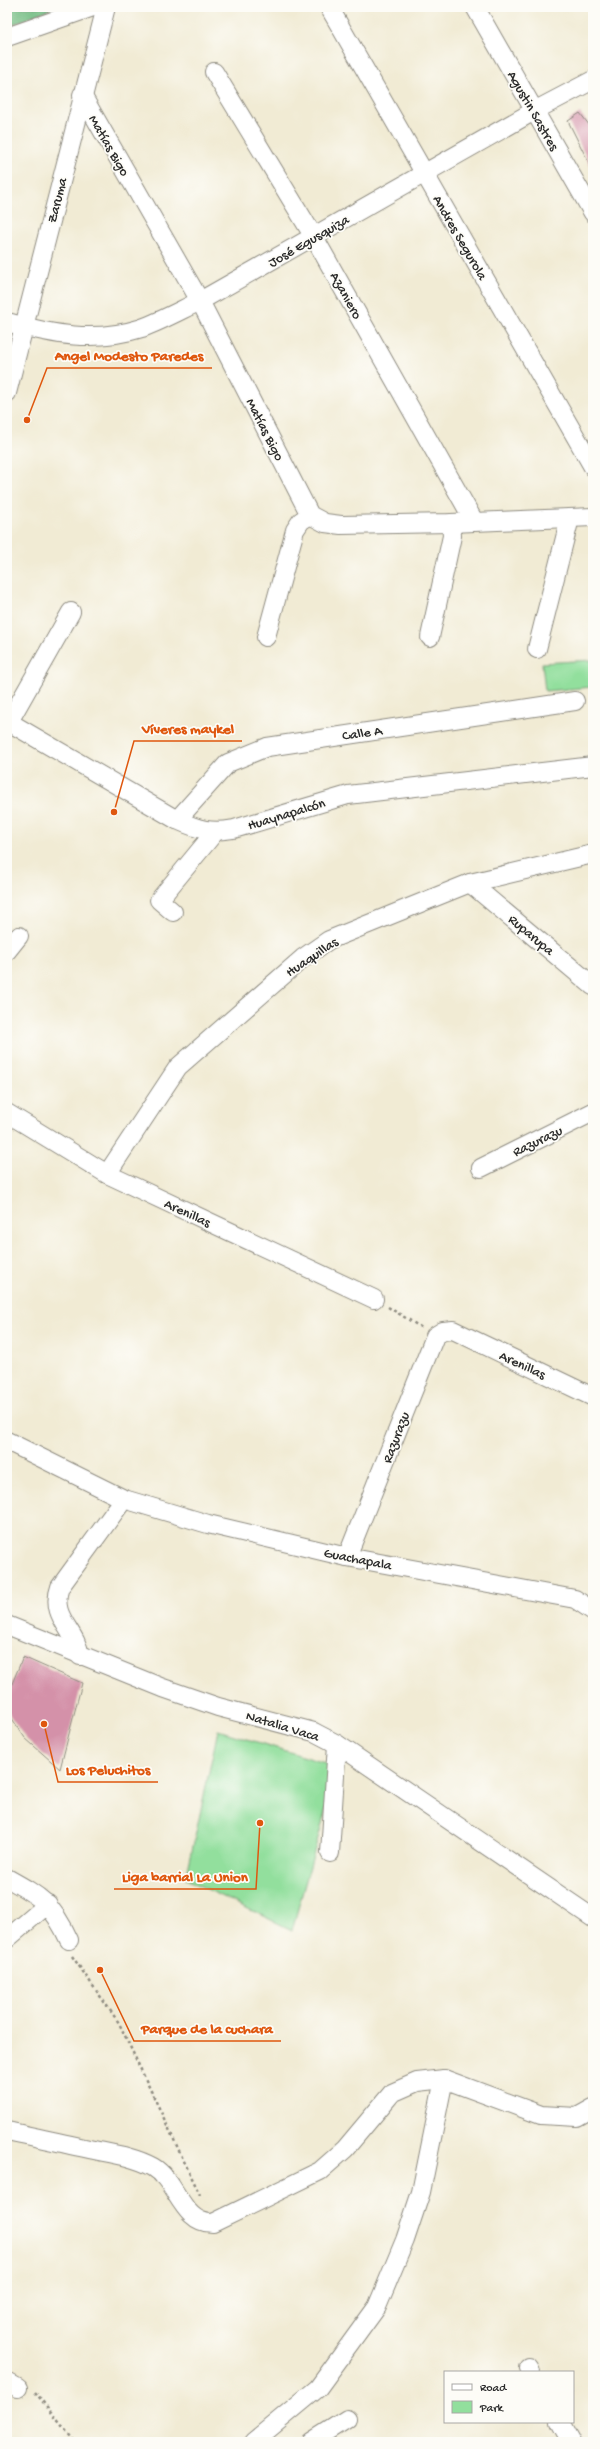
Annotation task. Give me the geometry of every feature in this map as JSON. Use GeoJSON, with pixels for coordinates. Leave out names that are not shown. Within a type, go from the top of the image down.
{"type":"FeatureCollection","features":[{"type":"Feature","properties":{"kind":"street"},"geometry":{"type":"LineString","coordinates":[[7,37],[92,7]]}},
{"type":"Feature","properties":{"kind":"street","name":"Zaruma"},"geometry":{"type":"LineString","coordinates":[[7,393],[82,95],[106,7]]}},
{"type":"Feature","properties":{"kind":"street","name":"Andres Segurola"},"geometry":{"type":"LineString","coordinates":[[329,7],[593,467]]}},
{"type":"Feature","properties":{"kind":"street","name":"Agustin Sastres"},"geometry":{"type":"LineString","coordinates":[[475,7],[593,213]]}},
{"type":"Feature","properties":{"kind":"street","name":"Azaniero"},"geometry":{"type":"LineString","coordinates":[[214,72],[314,237],[474,521]]}},
{"type":"Feature","properties":{"kind":"street","name":"José Egusquiza"},"geometry":{"type":"LineString","coordinates":[[7,322],[67,337],[107,336],[142,328],[200,301],[534,110],[593,80]]}},
{"type":"Feature","properties":{"kind":"street","name":"Matías Bigo"},"geometry":{"type":"LineString","coordinates":[[82,95],[200,301],[310,514]]}},
{"type":"Feature","properties":{"kind":"street"},"geometry":{"type":"LineString","coordinates":[[266,637],[295,530],[300,521],[310,514],[325,523],[342,525],[451,523],[593,517]]}},
{"type":"Feature","properties":{"kind":"street"},"geometry":{"type":"LineString","coordinates":[[537,648],[570,518]]}},
{"type":"Feature","properties":{"kind":"street"},"geometry":{"type":"LineString","coordinates":[[430,637],[452,536],[451,523]]}},
{"type":"Feature","properties":{"kind":"street"},"geometry":{"type":"LineString","coordinates":[[8,723],[71,612]]}},
{"type":"Feature","properties":{"kind":"street","name":"Calle A"},"geometry":{"type":"LineString","coordinates":[[177,820],[228,763],[267,747],[575,701]]}},
{"type":"Feature","properties":{"kind":"street","name":"Huaynapalcón"},"geometry":{"type":"LineString","coordinates":[[8,723],[177,820],[196,828],[215,832],[234,830],[348,795],[593,766]]}},
{"type":"Feature","properties":{"kind":"street"},"geometry":{"type":"LineString","coordinates":[[173,912],[159,900],[215,832]]}},
{"type":"Feature","properties":{"kind":"street","name":"Huaquillas"},"geometry":{"type":"LineString","coordinates":[[107,1174],[178,1067],[303,958],[329,940],[470,883],[593,854]]}},
{"type":"Feature","properties":{"kind":"street","name":"Ruparupa"},"geometry":{"type":"LineString","coordinates":[[470,883],[593,986]]}},
{"type":"Feature","properties":{"kind":"street"},"geometry":{"type":"LineString","coordinates":[[7,950],[19,936]]}},
{"type":"Feature","properties":{"kind":"street","name":"Razurazu"},"geometry":{"type":"LineString","coordinates":[[481,1168],[593,1112]]}},
{"type":"Feature","properties":{"kind":"street","name":"Arenillas"},"geometry":{"type":"LineString","coordinates":[[7,1113],[107,1174],[374,1299]]}},
{"type":"Feature","properties":{"kind":"street","name":"Arenillas"},"geometry":{"type":"LineString","coordinates":[[434,1336],[443,1331],[453,1330],[593,1397]]}},
{"type":"Feature","properties":{"kind":"street","name":"Razurazu"},"geometry":{"type":"LineString","coordinates":[[348,1557],[434,1336]]}},
{"type":"Feature","properties":{"kind":"street","name":"Guachapala"},"geometry":{"type":"LineString","coordinates":[[7,1441],[124,1499],[208,1524],[348,1557],[575,1599],[593,1611]]}},
{"type":"Feature","properties":{"kind":"street"},"geometry":{"type":"LineString","coordinates":[[80,1656],[78,1644],[63,1622],[56,1606],[57,1596],[60,1587],[124,1499]]}},
{"type":"Feature","properties":{"kind":"street","name":"Natalia Vaca"},"geometry":{"type":"LineString","coordinates":[[7,1625],[80,1656],[218,1707],[314,1732],[338,1744],[593,1918]]}},
{"type":"Feature","properties":{"kind":"street"},"geometry":{"type":"LineString","coordinates":[[330,1853],[338,1744]]}},
{"type":"Feature","properties":{"kind":"street"},"geometry":{"type":"LineString","coordinates":[[7,1878],[48,1904],[58,1915],[68,1940]]}},
{"type":"Feature","properties":{"kind":"street"},"geometry":{"type":"LineString","coordinates":[[7,1939],[48,1904]]}},
{"type":"Feature","properties":{"kind":"street"},"geometry":{"type":"LineString","coordinates":[[253,2442],[318,2388],[377,2307],[405,2240],[421,2192],[444,2079]]}},
{"type":"Feature","properties":{"kind":"street"},"geometry":{"type":"LineString","coordinates":[[7,2131],[132,2158],[154,2167],[169,2181],[196,2219],[203,2223],[213,2223],[226,2219],[320,2171],[345,2149],[392,2094],[417,2082],[444,2079],[541,2115],[577,2117],[593,2108]]}},
{"type":"Feature","properties":{"kind":"street"},"geometry":{"type":"LineString","coordinates":[[312,2442],[347,2419]]}},
{"type":"Feature","properties":{"kind":"street"},"geometry":{"type":"LineString","coordinates":[[561,2423],[571,2442]]}},
{"type":"Feature","properties":{"kind":"path"},"geometry":{"type":"LineString","coordinates":[[374,1299],[434,1336]]}},
{"type":"Feature","properties":{"kind":"path"},"geometry":{"type":"LineString","coordinates":[[68,1940],[72,1960],[119,2023],[213,2223]]}},
{"type":"Feature","properties":{"kind":"path"},"geometry":{"type":"LineString","coordinates":[[12,2385],[34,2390],[75,2442]]}},
{"type":"Feature","properties":{"kind":"green space"},"geometry":{"type":"Polygon","coordinates":[[[7,7],[55,7],[7,27],[7,7]]]}},
{"type":"Feature","properties":{"kind":"green space"},"geometry":{"type":"Polygon","coordinates":[[[593,660],[593,687],[545,691],[542,663],[593,660]]]}},
{"type":"Feature","properties":{"kind":"green space"},"geometry":{"type":"Polygon","coordinates":[[[218,1730],[338,1767],[292,1930],[186,1879],[218,1730]]]}},
{"type":"Feature","properties":{"kind":"building"},"geometry":{"type":"Polygon","coordinates":[[[580,113],[593,130],[593,171],[568,121],[580,113]]]}},
{"type":"Feature","properties":{"kind":"building"},"geometry":{"type":"Polygon","coordinates":[[[23,1657],[82,1683],[60,1769],[25,1738],[7,1711],[7,1696],[23,1657]]]}},
{"type":"Feature","properties":{"kind":"place","name":"Angel Modesto Paredes"},"geometry":{"type":"Point","coordinates":[27,420]}},
{"type":"Feature","properties":{"kind":"place","name":"Víveres maykel"},"geometry":{"type":"Point","coordinates":[114,812]}},
{"type":"Feature","properties":{"kind":"place","name":"Los Peluchitos"},"geometry":{"type":"Point","coordinates":[44,1724]}},
{"type":"Feature","properties":{"kind":"place","name":"Liga barrial La Union"},"geometry":{"type":"Point","coordinates":[260,1823]}},
{"type":"Feature","properties":{"kind":"place","name":"Parque de la cuchara"},"geometry":{"type":"Point","coordinates":[100,1970]}}]}
